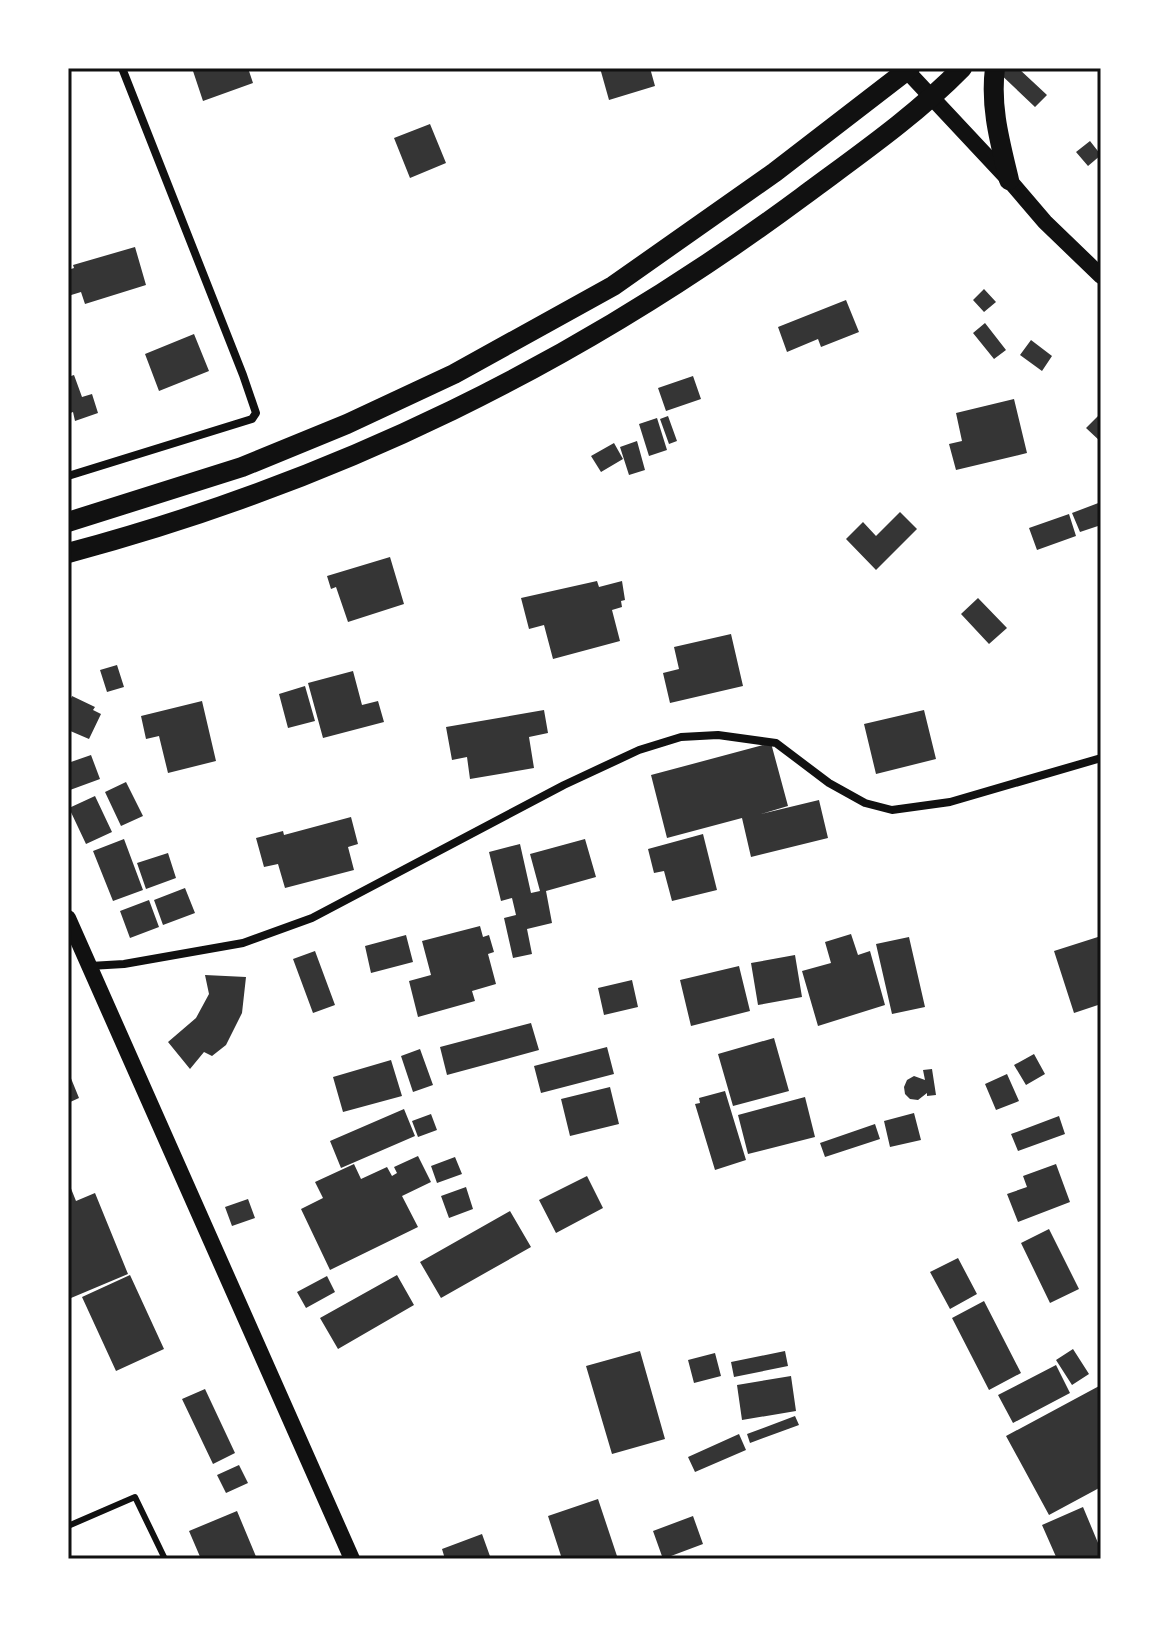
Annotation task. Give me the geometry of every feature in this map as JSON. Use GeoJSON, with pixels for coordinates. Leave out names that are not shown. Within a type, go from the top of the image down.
{"type":"FeatureCollection","features":[{"type":"Feature","properties":{"kind":"main road"},"geometry":{"type":"LineString","coordinates":[[68,553],[151,530],[295,481],[409,432],[508,383],[665,293],[759,229],[931,99],[962,68]]}},
{"type":"Feature","properties":{"kind":"main road"},"geometry":{"type":"LineString","coordinates":[[995,68],[994,119],[1009,180]]}},
{"type":"Feature","properties":{"kind":"main road"},"geometry":{"type":"LineString","coordinates":[[68,522],[242,467],[347,424],[454,374],[613,286],[775,172],[907,69],[1045,222],[1101,276]]}},
{"type":"Feature","properties":{"kind":"main road"},"geometry":{"type":"LineString","coordinates":[[68,918],[352,1559]]}},
{"type":"Feature","properties":{"kind":"street"},"geometry":{"type":"LineString","coordinates":[[68,476],[252,419],[256,413],[122,68]]}},
{"type":"Feature","properties":{"kind":"street"},"geometry":{"type":"LineString","coordinates":[[90,966],[124,964],[243,943],[312,918],[564,785],[639,750],[681,737],[718,735],[776,743],[829,783],[865,803],[892,810],[950,802],[1101,758]]}},
{"type":"Feature","properties":{"kind":"lane"},"geometry":{"type":"LineString","coordinates":[[68,1526],[135,1497],[165,1559]]}},
{"type":"Feature","properties":{"kind":"building"},"geometry":{"type":"Polygon","coordinates":[[[192,68],[248,68],[253,83],[203,101],[192,68]]]}},
{"type":"Feature","properties":{"kind":"building"},"geometry":{"type":"Polygon","coordinates":[[[600,68],[650,68],[655,86],[609,100],[600,68]]]}},
{"type":"Feature","properties":{"kind":"building"},"geometry":{"type":"Polygon","coordinates":[[[1018,68],[1047,95],[1035,107],[996,70],[1018,68]]]}},
{"type":"Feature","properties":{"kind":"building"},"geometry":{"type":"Polygon","coordinates":[[[430,124],[446,163],[410,178],[394,138],[430,124]]]}},
{"type":"Feature","properties":{"kind":"building"},"geometry":{"type":"Polygon","coordinates":[[[1090,141],[1101,155],[1088,166],[1076,152],[1090,141]]]}},
{"type":"Feature","properties":{"kind":"building"},"geometry":{"type":"Polygon","coordinates":[[[135,247],[146,285],[85,304],[81,292],[68,296],[68,270],[74,268],[73,265],[135,247]]]}},
{"type":"Feature","properties":{"kind":"building"},"geometry":{"type":"Polygon","coordinates":[[[984,289],[996,302],[984,312],[973,300],[984,289]]]}},
{"type":"Feature","properties":{"kind":"building"},"geometry":{"type":"Polygon","coordinates":[[[846,300],[859,332],[821,347],[818,339],[787,352],[778,327],[846,300]]]}},
{"type":"Feature","properties":{"kind":"building"},"geometry":{"type":"Polygon","coordinates":[[[985,323],[1006,350],[994,359],[973,333],[985,323]]]}},
{"type":"Feature","properties":{"kind":"building"},"geometry":{"type":"Polygon","coordinates":[[[194,334],[209,371],[159,391],[145,354],[194,334]]]}},
{"type":"Feature","properties":{"kind":"building"},"geometry":{"type":"Polygon","coordinates":[[[1031,340],[1052,356],[1042,371],[1020,355],[1031,340]]]}},
{"type":"Feature","properties":{"kind":"building"},"geometry":{"type":"Polygon","coordinates":[[[74,375],[82,397],[92,394],[98,413],[75,421],[73,412],[68,414],[68,377],[74,375]]]}},
{"type":"Feature","properties":{"kind":"building"},"geometry":{"type":"Polygon","coordinates":[[[693,376],[701,399],[666,411],[658,388],[693,376]]]}},
{"type":"Feature","properties":{"kind":"building"},"geometry":{"type":"Polygon","coordinates":[[[1014,399],[1027,453],[956,470],[949,444],[962,441],[956,413],[1014,399]]]}},
{"type":"Feature","properties":{"kind":"building"},"geometry":{"type":"Polygon","coordinates":[[[1101,413],[1101,442],[1086,428],[1101,413]]]}},
{"type":"Feature","properties":{"kind":"building"},"geometry":{"type":"Polygon","coordinates":[[[668,416],[677,441],[669,444],[660,419],[668,416]]]}},
{"type":"Feature","properties":{"kind":"building"},"geometry":{"type":"Polygon","coordinates":[[[657,418],[667,450],[649,456],[639,424],[657,418]]]}},
{"type":"Feature","properties":{"kind":"building"},"geometry":{"type":"Polygon","coordinates":[[[637,441],[645,470],[629,475],[620,447],[637,441]]]}},
{"type":"Feature","properties":{"kind":"building"},"geometry":{"type":"Polygon","coordinates":[[[614,443],[623,459],[601,472],[591,456],[614,443]]]}},
{"type":"Feature","properties":{"kind":"building"},"geometry":{"type":"Polygon","coordinates":[[[1101,502],[1101,525],[1080,532],[1072,513],[1101,502]]]}},
{"type":"Feature","properties":{"kind":"building"},"geometry":{"type":"Polygon","coordinates":[[[900,512],[917,529],[876,570],[846,539],[863,522],[876,536],[900,512]]]}},
{"type":"Feature","properties":{"kind":"building"},"geometry":{"type":"Polygon","coordinates":[[[1069,514],[1076,536],[1037,550],[1029,528],[1069,514]]]}},
{"type":"Feature","properties":{"kind":"building"},"geometry":{"type":"Polygon","coordinates":[[[390,557],[404,604],[348,622],[336,587],[331,589],[327,576],[390,557]]]}},
{"type":"Feature","properties":{"kind":"building"},"geometry":{"type":"Polygon","coordinates":[[[597,581],[599,587],[622,581],[625,600],[621,601],[622,607],[612,610],[620,641],[553,659],[544,625],[529,629],[521,598],[597,581]]]}},
{"type":"Feature","properties":{"kind":"building"},"geometry":{"type":"Polygon","coordinates":[[[978,598],[1007,628],[989,644],[961,614],[978,598]]]}},
{"type":"Feature","properties":{"kind":"building"},"geometry":{"type":"Polygon","coordinates":[[[731,634],[743,686],[670,703],[663,673],[679,669],[674,647],[731,634]]]}},
{"type":"Feature","properties":{"kind":"building"},"geometry":{"type":"Polygon","coordinates":[[[117,665],[124,687],[107,692],[100,670],[117,665]]]}},
{"type":"Feature","properties":{"kind":"building"},"geometry":{"type":"Polygon","coordinates":[[[353,671],[362,705],[378,701],[384,722],[323,738],[308,683],[353,671]]]}},
{"type":"Feature","properties":{"kind":"building"},"geometry":{"type":"Polygon","coordinates":[[[305,686],[315,721],[288,728],[279,694],[305,686]]]}},
{"type":"Feature","properties":{"kind":"building"},"geometry":{"type":"Polygon","coordinates":[[[72,696],[95,707],[93,710],[101,714],[89,739],[68,730],[68,705],[72,696]]]}},
{"type":"Feature","properties":{"kind":"building"},"geometry":{"type":"Polygon","coordinates":[[[202,701],[216,761],[168,773],[159,736],[146,739],[141,716],[202,701]]]}},
{"type":"Feature","properties":{"kind":"building"},"geometry":{"type":"Polygon","coordinates":[[[544,710],[548,733],[529,737],[534,768],[470,779],[467,757],[452,760],[446,727],[544,710]]]}},
{"type":"Feature","properties":{"kind":"building"},"geometry":{"type":"Polygon","coordinates":[[[924,710],[936,759],[876,774],[864,724],[924,710]]]}},
{"type":"Feature","properties":{"kind":"building"},"geometry":{"type":"Polygon","coordinates":[[[771,743],[788,806],[761,814],[819,800],[828,838],[751,857],[742,818],[667,838],[651,775],[771,743]]]}},
{"type":"Feature","properties":{"kind":"building"},"geometry":{"type":"Polygon","coordinates":[[[91,755],[100,779],[70,790],[68,763],[91,755]]]}},
{"type":"Feature","properties":{"kind":"building"},"geometry":{"type":"Polygon","coordinates":[[[126,782],[143,816],[121,826],[105,792],[126,782]]]}},
{"type":"Feature","properties":{"kind":"building"},"geometry":{"type":"Polygon","coordinates":[[[95,796],[112,832],[86,844],[69,808],[95,796]]]}},
{"type":"Feature","properties":{"kind":"building"},"geometry":{"type":"Polygon","coordinates":[[[351,817],[358,844],[348,847],[354,870],[285,888],[278,864],[264,867],[256,838],[283,831],[284,835],[351,817]]]}},
{"type":"Feature","properties":{"kind":"building"},"geometry":{"type":"Polygon","coordinates":[[[703,834],[717,890],[672,901],[664,871],[654,873],[648,849],[703,834]]]}},
{"type":"Feature","properties":{"kind":"building"},"geometry":{"type":"Polygon","coordinates":[[[124,839],[143,890],[113,901],[93,851],[124,839]]]}},
{"type":"Feature","properties":{"kind":"building"},"geometry":{"type":"Polygon","coordinates":[[[585,839],[596,877],[546,891],[552,923],[527,929],[532,954],[513,958],[504,918],[516,915],[512,898],[501,901],[489,852],[520,844],[531,893],[540,891],[530,854],[585,839]]]}},
{"type":"Feature","properties":{"kind":"building"},"geometry":{"type":"Polygon","coordinates":[[[168,853],[176,878],[146,889],[137,863],[168,853]]]}},
{"type":"Feature","properties":{"kind":"building"},"geometry":{"type":"Polygon","coordinates":[[[185,888],[195,913],[163,925],[154,900],[185,888]]]}},
{"type":"Feature","properties":{"kind":"building"},"geometry":{"type":"Polygon","coordinates":[[[149,900],[159,927],[130,938],[120,911],[149,900]]]}},
{"type":"Feature","properties":{"kind":"building"},"geometry":{"type":"Polygon","coordinates":[[[480,926],[483,937],[489,935],[494,952],[488,954],[496,984],[472,991],[475,1001],[418,1017],[409,981],[431,975],[422,941],[480,926]]]}},
{"type":"Feature","properties":{"kind":"building"},"geometry":{"type":"Polygon","coordinates":[[[851,934],[858,955],[870,951],[885,1005],[818,1026],[802,971],[831,963],[825,942],[851,934]]]}},
{"type":"Feature","properties":{"kind":"building"},"geometry":{"type":"Polygon","coordinates":[[[406,935],[413,962],[371,973],[365,946],[406,935]]]}},
{"type":"Feature","properties":{"kind":"building"},"geometry":{"type":"Polygon","coordinates":[[[1101,936],[1101,1004],[1074,1013],[1054,951],[1101,936]]]}},
{"type":"Feature","properties":{"kind":"building"},"geometry":{"type":"Polygon","coordinates":[[[909,937],[925,1007],[892,1014],[876,944],[909,937]]]}},
{"type":"Feature","properties":{"kind":"building"},"geometry":{"type":"Polygon","coordinates":[[[315,951],[335,1005],[313,1013],[293,959],[315,951]]]}},
{"type":"Feature","properties":{"kind":"building"},"geometry":{"type":"Polygon","coordinates":[[[795,955],[802,997],[758,1005],[751,963],[795,955]]]}},
{"type":"Feature","properties":{"kind":"building"},"geometry":{"type":"Polygon","coordinates":[[[739,966],[750,1011],[691,1026],[680,980],[739,966]]]}},
{"type":"Feature","properties":{"kind":"building"},"geometry":{"type":"Polygon","coordinates":[[[205,975],[246,977],[242,1013],[226,1045],[212,1056],[204,1052],[190,1069],[168,1042],[196,1018],[209,994],[205,975]]]}},
{"type":"Feature","properties":{"kind":"building"},"geometry":{"type":"Polygon","coordinates":[[[632,980],[638,1007],[604,1015],[598,988],[632,980]]]}},
{"type":"Feature","properties":{"kind":"building"},"geometry":{"type":"Polygon","coordinates":[[[531,1023],[539,1050],[447,1075],[440,1047],[531,1023]]]}},
{"type":"Feature","properties":{"kind":"building"},"geometry":{"type":"Polygon","coordinates":[[[774,1038],[789,1091],[733,1106],[718,1054],[774,1038]]]}},
{"type":"Feature","properties":{"kind":"building"},"geometry":{"type":"Polygon","coordinates":[[[607,1047],[614,1074],[541,1093],[534,1066],[607,1047]]]}},
{"type":"Feature","properties":{"kind":"building"},"geometry":{"type":"Polygon","coordinates":[[[420,1049],[433,1085],[413,1092],[401,1056],[420,1049]]]}},
{"type":"Feature","properties":{"kind":"building"},"geometry":{"type":"Polygon","coordinates":[[[1034,1054],[1045,1074],[1026,1085],[1014,1065],[1034,1054]]]}},
{"type":"Feature","properties":{"kind":"building"},"geometry":{"type":"Polygon","coordinates":[[[391,1060],[402,1096],[343,1112],[333,1077],[391,1060]]]}},
{"type":"Feature","properties":{"kind":"building"},"geometry":{"type":"Polygon","coordinates":[[[932,1069],[936,1095],[927,1096],[927,1093],[918,1100],[910,1099],[905,1094],[907,1080],[914,1076],[925,1080],[923,1070],[932,1069]]]}},
{"type":"Feature","properties":{"kind":"building"},"geometry":{"type":"Polygon","coordinates":[[[68,1071],[79,1098],[68,1103],[68,1071]]]}},
{"type":"Feature","properties":{"kind":"building"},"geometry":{"type":"Polygon","coordinates":[[[1007,1074],[1019,1101],[996,1110],[985,1084],[1007,1074]]]}},
{"type":"Feature","properties":{"kind":"building"},"geometry":{"type":"Polygon","coordinates":[[[610,1087],[619,1124],[570,1136],[561,1099],[610,1087]]]}},
{"type":"Feature","properties":{"kind":"building"},"geometry":{"type":"Polygon","coordinates":[[[725,1091],[746,1160],[715,1170],[695,1104],[700,1103],[699,1098],[725,1091]]]}},
{"type":"Feature","properties":{"kind":"building"},"geometry":{"type":"Polygon","coordinates":[[[805,1097],[815,1137],[748,1154],[738,1115],[805,1097]]]}},
{"type":"Feature","properties":{"kind":"building"},"geometry":{"type":"Polygon","coordinates":[[[404,1109],[415,1136],[341,1168],[330,1141],[404,1109]]]}},
{"type":"Feature","properties":{"kind":"building"},"geometry":{"type":"Polygon","coordinates":[[[914,1113],[921,1140],[890,1147],[884,1121],[914,1113]]]}},
{"type":"Feature","properties":{"kind":"building"},"geometry":{"type":"Polygon","coordinates":[[[431,1114],[437,1130],[418,1137],[412,1121],[431,1114]]]}},
{"type":"Feature","properties":{"kind":"building"},"geometry":{"type":"Polygon","coordinates":[[[1059,1116],[1065,1134],[1018,1151],[1011,1134],[1059,1116]]]}},
{"type":"Feature","properties":{"kind":"building"},"geometry":{"type":"Polygon","coordinates":[[[875,1124],[880,1139],[825,1157],[820,1143],[875,1124]]]}},
{"type":"Feature","properties":{"kind":"building"},"geometry":{"type":"Polygon","coordinates":[[[418,1156],[431,1182],[402,1196],[418,1227],[330,1270],[301,1209],[323,1198],[315,1182],[354,1164],[361,1179],[387,1167],[392,1176],[397,1173],[394,1167],[418,1156]]]}},
{"type":"Feature","properties":{"kind":"building"},"geometry":{"type":"Polygon","coordinates":[[[455,1157],[462,1174],[437,1183],[431,1166],[455,1157]]]}},
{"type":"Feature","properties":{"kind":"building"},"geometry":{"type":"Polygon","coordinates":[[[1056,1164],[1070,1202],[1018,1222],[1007,1194],[1027,1187],[1023,1176],[1056,1164]]]}},
{"type":"Feature","properties":{"kind":"building"},"geometry":{"type":"Polygon","coordinates":[[[587,1176],[603,1208],[556,1233],[539,1200],[587,1176]]]}},
{"type":"Feature","properties":{"kind":"building"},"geometry":{"type":"Polygon","coordinates":[[[68,1181],[76,1201],[95,1193],[128,1274],[71,1298],[68,1290],[68,1181]]]}},
{"type":"Feature","properties":{"kind":"building"},"geometry":{"type":"Polygon","coordinates":[[[466,1187],[473,1209],[449,1218],[441,1196],[466,1187]]]}},
{"type":"Feature","properties":{"kind":"building"},"geometry":{"type":"Polygon","coordinates":[[[248,1199],[255,1218],[232,1226],[225,1207],[248,1199]]]}},
{"type":"Feature","properties":{"kind":"building"},"geometry":{"type":"Polygon","coordinates":[[[510,1211],[531,1247],[441,1298],[420,1262],[510,1211]]]}},
{"type":"Feature","properties":{"kind":"building"},"geometry":{"type":"Polygon","coordinates":[[[1049,1229],[1079,1289],[1050,1303],[1021,1243],[1049,1229]]]}},
{"type":"Feature","properties":{"kind":"building"},"geometry":{"type":"Polygon","coordinates":[[[958,1258],[977,1294],[950,1309],[930,1272],[958,1258]]]}},
{"type":"Feature","properties":{"kind":"building"},"geometry":{"type":"Polygon","coordinates":[[[130,1275],[164,1349],[116,1371],[82,1297],[130,1275]]]}},
{"type":"Feature","properties":{"kind":"building"},"geometry":{"type":"Polygon","coordinates":[[[397,1275],[414,1305],[338,1349],[320,1318],[397,1275]]]}},
{"type":"Feature","properties":{"kind":"building"},"geometry":{"type":"Polygon","coordinates":[[[327,1276],[335,1292],[306,1308],[297,1292],[327,1276]]]}},
{"type":"Feature","properties":{"kind":"building"},"geometry":{"type":"Polygon","coordinates":[[[984,1301],[1021,1373],[989,1390],[952,1318],[984,1301]]]}},
{"type":"Feature","properties":{"kind":"building"},"geometry":{"type":"Polygon","coordinates":[[[1073,1349],[1089,1374],[1072,1385],[1056,1360],[1073,1349]]]}},
{"type":"Feature","properties":{"kind":"building"},"geometry":{"type":"Polygon","coordinates":[[[640,1351],[665,1439],[612,1454],[586,1366],[640,1351]]]}},
{"type":"Feature","properties":{"kind":"building"},"geometry":{"type":"Polygon","coordinates":[[[785,1351],[788,1366],[734,1377],[731,1362],[785,1351]]]}},
{"type":"Feature","properties":{"kind":"building"},"geometry":{"type":"Polygon","coordinates":[[[715,1353],[721,1376],[694,1383],[688,1360],[715,1353]]]}},
{"type":"Feature","properties":{"kind":"building"},"geometry":{"type":"Polygon","coordinates":[[[1056,1365],[1070,1393],[1013,1423],[998,1395],[1056,1365]]]}},
{"type":"Feature","properties":{"kind":"building"},"geometry":{"type":"Polygon","coordinates":[[[791,1376],[796,1411],[742,1420],[737,1385],[791,1376]]]}},
{"type":"Feature","properties":{"kind":"building"},"geometry":{"type":"Polygon","coordinates":[[[1101,1385],[1101,1487],[1049,1515],[1006,1436],[1101,1385]]]}},
{"type":"Feature","properties":{"kind":"building"},"geometry":{"type":"Polygon","coordinates":[[[205,1389],[235,1453],[213,1464],[182,1399],[205,1389]]]}},
{"type":"Feature","properties":{"kind":"building"},"geometry":{"type":"Polygon","coordinates":[[[795,1416],[799,1425],[750,1443],[747,1434],[795,1416]]]}},
{"type":"Feature","properties":{"kind":"building"},"geometry":{"type":"Polygon","coordinates":[[[739,1434],[746,1450],[695,1472],[688,1457],[739,1434]]]}},
{"type":"Feature","properties":{"kind":"building"},"geometry":{"type":"Polygon","coordinates":[[[239,1465],[248,1483],[226,1493],[217,1475],[239,1465]]]}},
{"type":"Feature","properties":{"kind":"building"},"geometry":{"type":"Polygon","coordinates":[[[598,1499],[618,1559],[562,1559],[548,1516],[598,1499]]]}},
{"type":"Feature","properties":{"kind":"building"},"geometry":{"type":"Polygon","coordinates":[[[1083,1507],[1101,1550],[1101,1559],[1057,1559],[1042,1525],[1083,1507]]]}},
{"type":"Feature","properties":{"kind":"building"},"geometry":{"type":"Polygon","coordinates":[[[237,1511],[257,1559],[201,1559],[189,1531],[237,1511]]]}},
{"type":"Feature","properties":{"kind":"building"},"geometry":{"type":"Polygon","coordinates":[[[693,1516],[703,1544],[663,1559],[653,1531],[693,1516]]]}},
{"type":"Feature","properties":{"kind":"building"},"geometry":{"type":"Polygon","coordinates":[[[482,1534],[491,1559],[445,1559],[442,1549],[482,1534]]]}}]}
